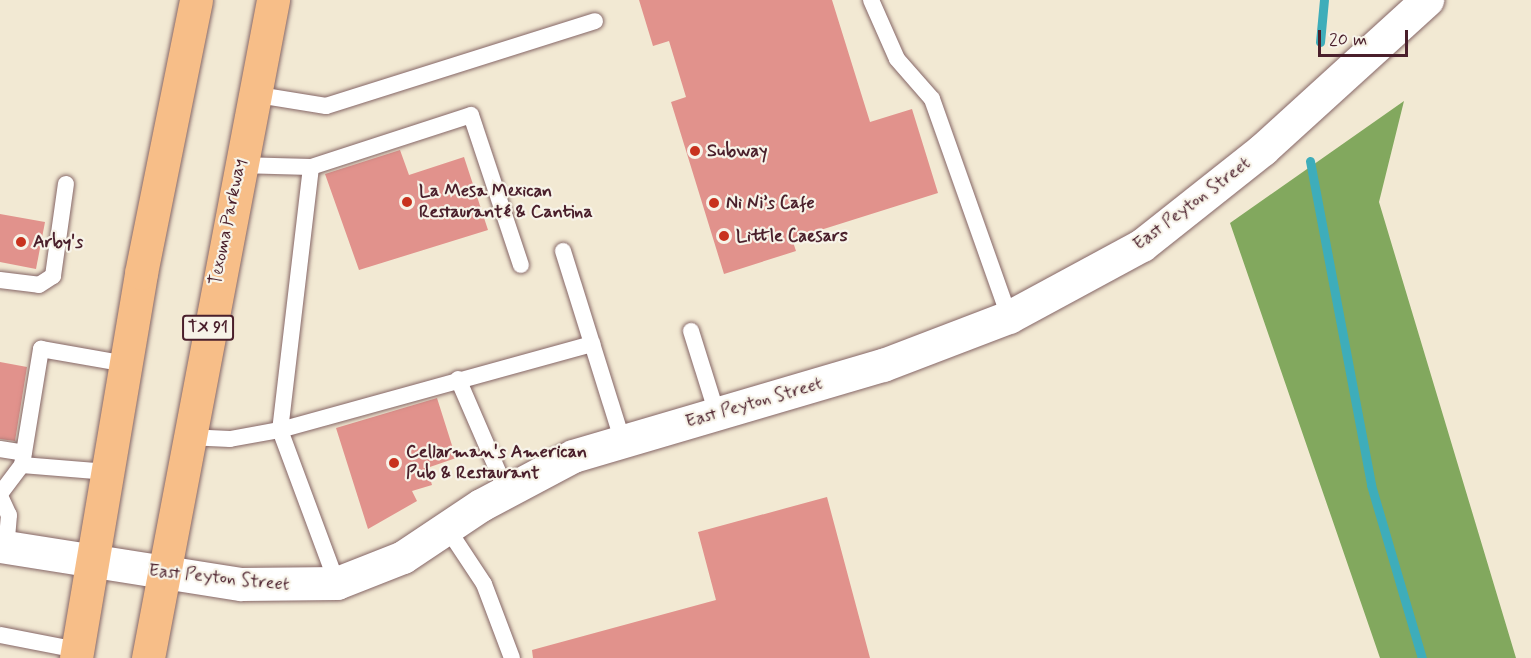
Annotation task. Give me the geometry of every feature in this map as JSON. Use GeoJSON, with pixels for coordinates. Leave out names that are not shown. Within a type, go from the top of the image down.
{"type":"FeatureCollection","features":[{"type":"Feature","properties":{"kind":"main road"},"geometry":{"type":"LineString","coordinates":[[77,654],[126,364],[196,0]]}},
{"type":"Feature","properties":{"kind":"main road","name":"Texoma Parkway"},"geometry":{"type":"LineString","coordinates":[[148,658],[238,165],[273,0]]}},
{"type":"Feature","properties":{"kind":"street","name":"East Peyton Street"},"geometry":{"type":"LineString","coordinates":[[3,546],[162,574],[288,587],[337,583],[403,557],[507,492],[573,456],[883,365],[1009,318],[1142,245],[1263,149],[1427,0]]}},
{"type":"Feature","properties":{"kind":"lane"},"geometry":{"type":"LineString","coordinates":[[871,0],[897,59],[932,99],[1009,318]]}},
{"type":"Feature","properties":{"kind":"lane"},"geometry":{"type":"LineString","coordinates":[[252,94],[326,106],[595,21]]}},
{"type":"Feature","properties":{"kind":"lane"},"geometry":{"type":"LineString","coordinates":[[238,165],[311,167],[471,115],[521,265]]}},
{"type":"Feature","properties":{"kind":"lane"},"geometry":{"type":"LineString","coordinates":[[311,167],[280,430],[337,583]]}},
{"type":"Feature","properties":{"kind":"lane"},"geometry":{"type":"LineString","coordinates":[[0,280],[39,285],[53,276],[66,184]]}},
{"type":"Feature","properties":{"kind":"lane"},"geometry":{"type":"LineString","coordinates":[[563,251],[623,442]]}},
{"type":"Feature","properties":{"kind":"lane"},"geometry":{"type":"LineString","coordinates":[[692,331],[717,414]]}},
{"type":"Feature","properties":{"kind":"lane"},"geometry":{"type":"LineString","coordinates":[[187,437],[230,439],[280,430],[458,379],[592,344]]}},
{"type":"Feature","properties":{"kind":"lane"},"geometry":{"type":"LineString","coordinates":[[3,546],[9,515],[0,495],[23,459],[41,349],[126,364]]}},
{"type":"Feature","properties":{"kind":"lane"},"geometry":{"type":"LineString","coordinates":[[458,379],[507,492]]}},
{"type":"Feature","properties":{"kind":"lane"},"geometry":{"type":"LineString","coordinates":[[0,449],[23,459],[108,472]]}},
{"type":"Feature","properties":{"kind":"lane"},"geometry":{"type":"LineString","coordinates":[[447,528],[484,584],[512,658]]}},
{"type":"Feature","properties":{"kind":"lane"},"geometry":{"type":"LineString","coordinates":[[0,635],[77,654]]}},
{"type":"Feature","properties":{"kind":"green space"},"geometry":{"type":"Polygon","coordinates":[[[1404,101],[1379,202],[1516,658],[1380,658],[1230,223],[1404,101]]]}},
{"type":"Feature","properties":{"kind":"building"},"geometry":{"type":"Polygon","coordinates":[[[639,0],[832,0],[870,122],[912,109],[938,193],[792,239],[796,251],[724,274],[671,102],[686,97],[669,41],[653,46],[639,0]]]}},
{"type":"Feature","properties":{"kind":"building","name":"La Mesa Mexican Restauranté & Cantina"},"geometry":{"type":"Polygon","coordinates":[[[400,150],[409,175],[464,157],[488,230],[359,270],[325,174],[400,150]]]}},
{"type":"Feature","properties":{"kind":"building","name":"Arby's"},"geometry":{"type":"Polygon","coordinates":[[[0,214],[45,222],[36,269],[0,262],[0,214]]]}},
{"type":"Feature","properties":{"kind":"building"},"geometry":{"type":"Polygon","coordinates":[[[0,362],[27,367],[15,441],[0,439],[0,362]]]}},
{"type":"Feature","properties":{"kind":"building","name":"Cellarman's American Pub & Restaurant"},"geometry":{"type":"Polygon","coordinates":[[[437,398],[456,458],[427,468],[432,485],[412,491],[417,501],[368,529],[336,428],[437,398]]]}},
{"type":"Feature","properties":{"kind":"building"},"geometry":{"type":"Polygon","coordinates":[[[827,497],[870,658],[533,658],[532,650],[716,600],[698,532],[827,497]]]}},
{"type":"Feature","properties":{"kind":"waterway"},"geometry":{"type":"LineString","coordinates":[[1320,42],[1324,0]]}},
{"type":"Feature","properties":{"kind":"waterway"},"geometry":{"type":"LineString","coordinates":[[1310,161],[1371,485],[1422,658]]}},
{"type":"Feature","properties":{"kind":"place","name":"Subway"},"geometry":{"type":"Point","coordinates":[695,151]}},
{"type":"Feature","properties":{"kind":"place","name":"La Mesa Mexican Restauranté & Cantina"},"geometry":{"type":"Point","coordinates":[407,202]}},
{"type":"Feature","properties":{"kind":"place","name":"Ni Ni’s Cafe"},"geometry":{"type":"Point","coordinates":[714,203]}},
{"type":"Feature","properties":{"kind":"place","name":"Little Caesars"},"geometry":{"type":"Point","coordinates":[724,236]}},
{"type":"Feature","properties":{"kind":"place","name":"Arby's"},"geometry":{"type":"Point","coordinates":[21,242]}},
{"type":"Feature","properties":{"kind":"place","name":"Cellarman's American Pub & Restaurant"},"geometry":{"type":"Point","coordinates":[394,463]}}]}
